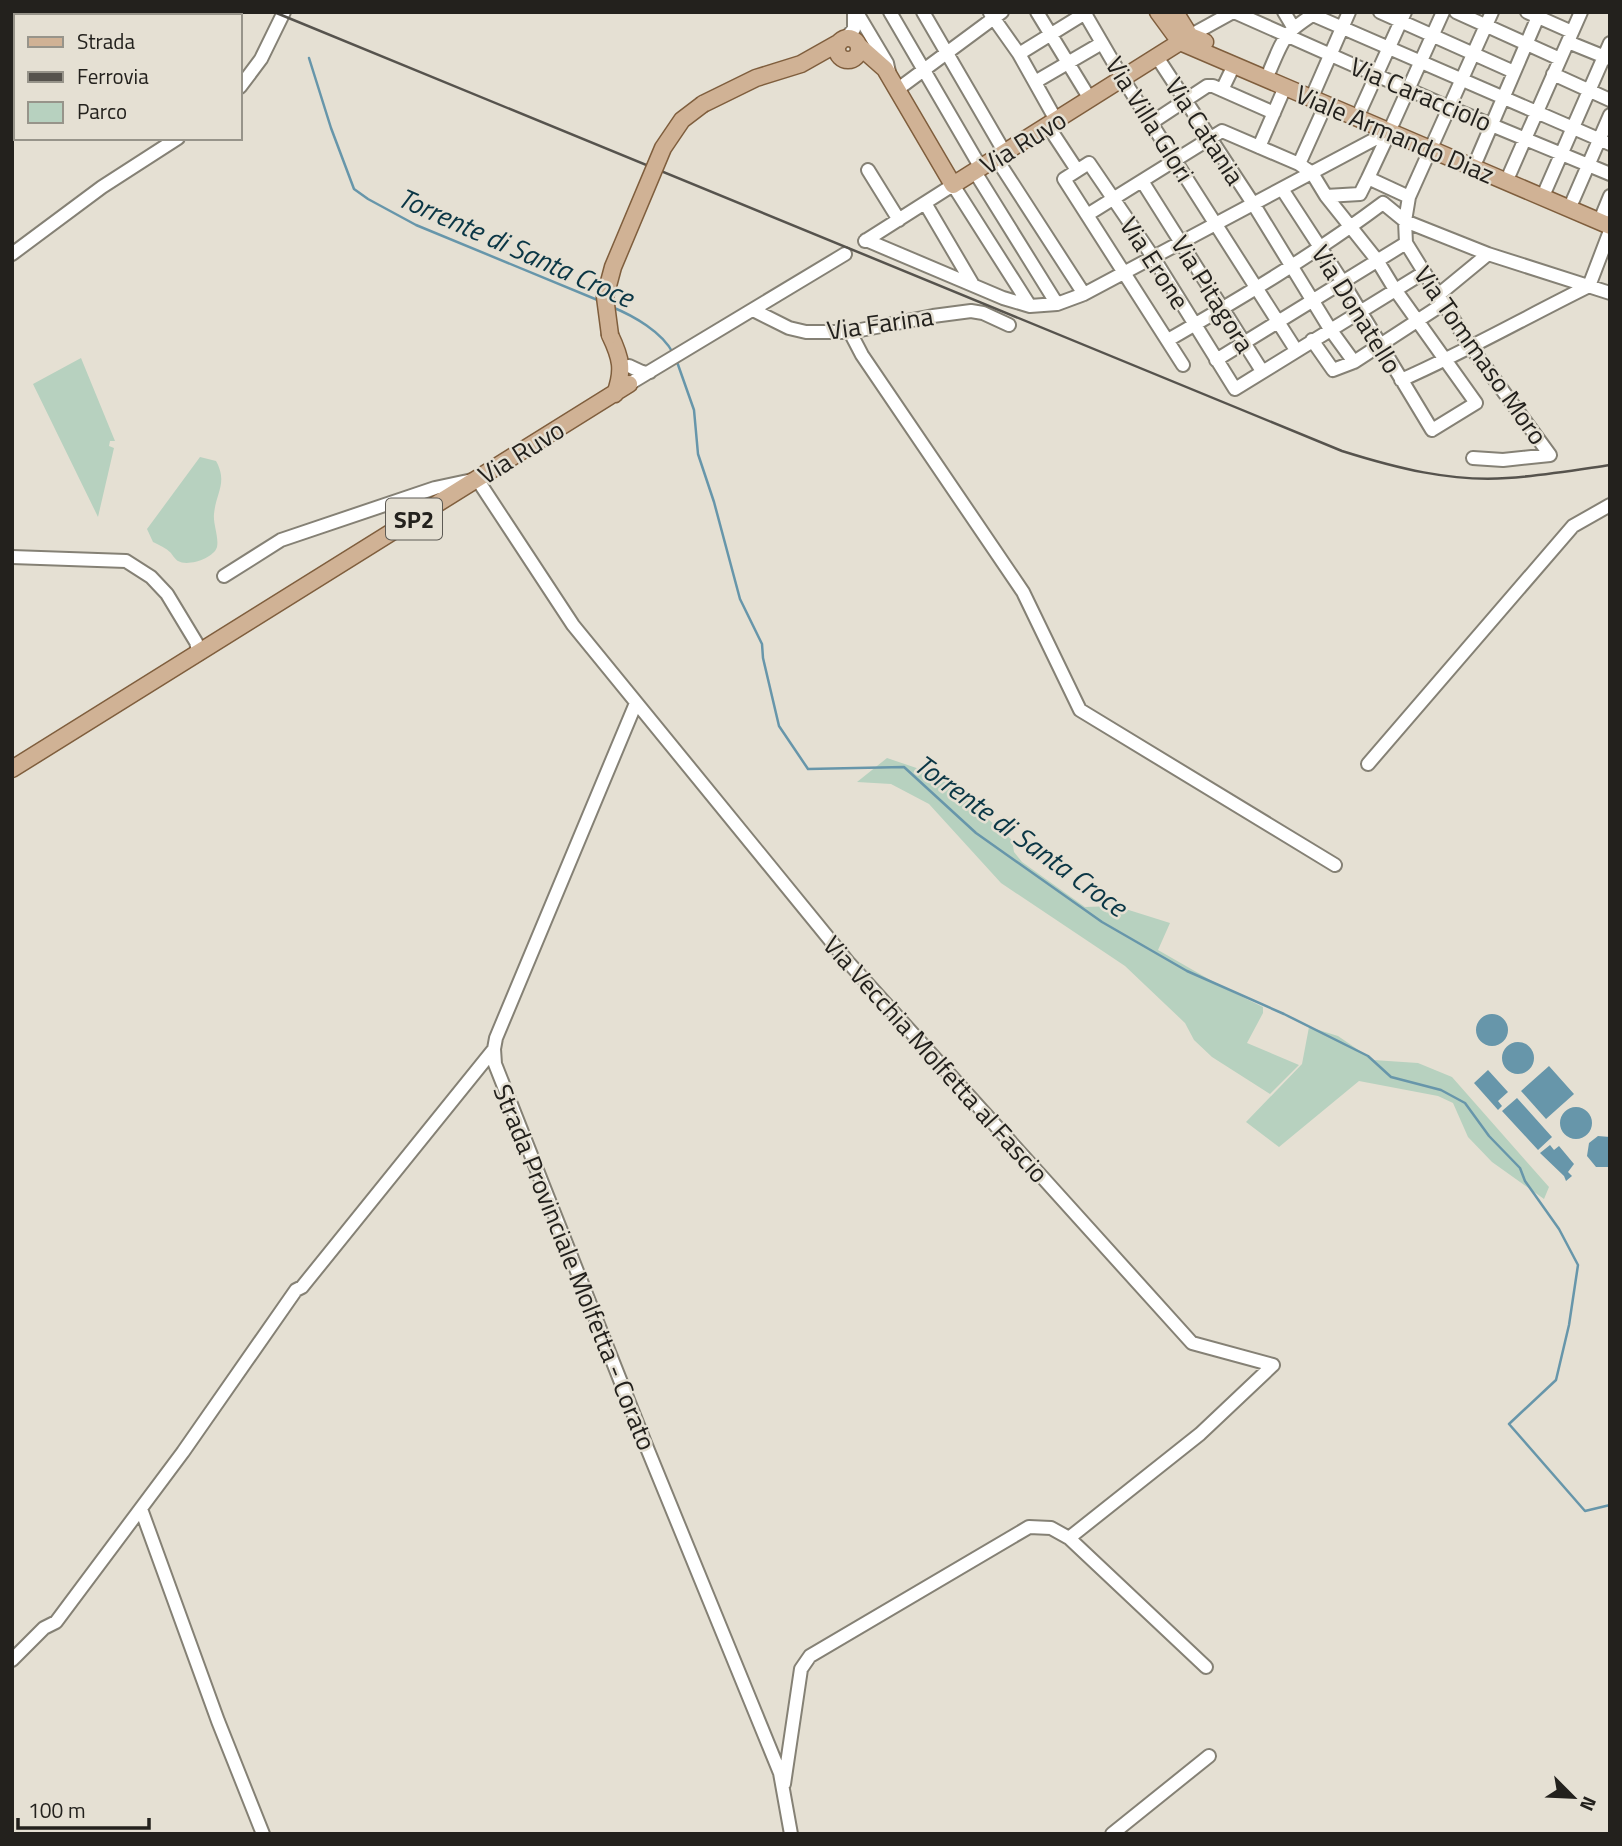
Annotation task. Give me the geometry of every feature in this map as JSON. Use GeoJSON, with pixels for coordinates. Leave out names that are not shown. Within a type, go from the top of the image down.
{"type":"FeatureCollection","features":[{"type":"Feature","properties":{"kind":"main road"},"geometry":{"type":"LineString","coordinates":[[1158,12],[1185,39],[1270,70],[1361,109],[1391,127],[1432,145],[1477,159],[1608,218]]}},
{"type":"Feature","properties":{"kind":"main road"},"geometry":{"type":"LineString","coordinates":[[1175,12],[1185,39]]}},
{"type":"Feature","properties":{"kind":"main road","name":"Via Ruvo"},"geometry":{"type":"LineString","coordinates":[[954,185],[1185,39]]}},
{"type":"Feature","properties":{"kind":"main road","name":"Viale Armando Diaz"},"geometry":{"type":"LineString","coordinates":[[1185,39],[1234,65],[1326,104],[1391,127]]}},
{"type":"Feature","properties":{"kind":"main road"},"geometry":{"type":"LineString","coordinates":[[627,374],[613,342],[605,297],[613,267],[663,148],[682,120],[703,104],[756,78],[850,49],[890,78],[954,185]]}},
{"type":"Feature","properties":{"kind":"main road","name":"Viale Armando Diaz"},"geometry":{"type":"LineString","coordinates":[[1432,145],[1608,218]]}},
{"type":"Feature","properties":{"kind":"main road","name":"Via Ruvo"},"geometry":{"type":"LineString","coordinates":[[199,654],[615,394],[627,374]]}},
{"type":"Feature","properties":{"kind":"main road","name":"SP2"},"geometry":{"type":"LineString","coordinates":[[12,769],[199,654]]}},
{"type":"Feature","properties":{"kind":"street"},"geometry":{"type":"LineString","coordinates":[[242,84],[261,59],[284,12]]}},
{"type":"Feature","properties":{"kind":"street"},"geometry":{"type":"LineString","coordinates":[[890,12],[1057,304]]}},
{"type":"Feature","properties":{"kind":"street"},"geometry":{"type":"LineString","coordinates":[[923,12],[1001,155],[1084,294]]}},
{"type":"Feature","properties":{"kind":"street"},"geometry":{"type":"LineString","coordinates":[[1185,39],[1233,12]]}},
{"type":"Feature","properties":{"kind":"street","name":"Via Caracciolo"},"geometry":{"type":"LineString","coordinates":[[1233,12],[1289,31],[1330,55],[1610,174]]}},
{"type":"Feature","properties":{"kind":"street"},"geometry":{"type":"LineString","coordinates":[[1284,12],[1289,31]]}},
{"type":"Feature","properties":{"kind":"street"},"geometry":{"type":"LineString","coordinates":[[1315,90],[1349,12]]}},
{"type":"Feature","properties":{"kind":"street"},"geometry":{"type":"LineString","coordinates":[[1380,12],[1403,17],[1433,35],[1514,72]]}},
{"type":"Feature","properties":{"kind":"street"},"geometry":{"type":"LineString","coordinates":[[1326,196],[1360,194],[1443,12]]}},
{"type":"Feature","properties":{"kind":"street"},"geometry":{"type":"LineString","coordinates":[[1456,12],[1489,18],[1527,43],[1560,59]]}},
{"type":"Feature","properties":{"kind":"street"},"geometry":{"type":"LineString","coordinates":[[1510,173],[1581,12]]}},
{"type":"Feature","properties":{"kind":"street"},"geometry":{"type":"LineString","coordinates":[[1019,54],[1086,13]]}},
{"type":"Feature","properties":{"kind":"street","name":"Via Villa Glori"},"geometry":{"type":"LineString","coordinates":[[1086,13],[1123,79],[1296,350]]}},
{"type":"Feature","properties":{"kind":"street"},"geometry":{"type":"LineString","coordinates":[[1270,70],[1289,31],[1315,13],[1605,142]]}},
{"type":"Feature","properties":{"kind":"street"},"geometry":{"type":"LineString","coordinates":[[850,49],[861,31],[856,14]]}},
{"type":"Feature","properties":{"kind":"street"},"geometry":{"type":"LineString","coordinates":[[856,14],[887,63],[890,78],[924,70],[995,14],[1035,82],[1052,123],[1077,170],[1064,179],[1183,365]]}},
{"type":"Feature","properties":{"kind":"street"},"geometry":{"type":"LineString","coordinates":[[1041,14],[1090,99]]}},
{"type":"Feature","properties":{"kind":"street"},"geometry":{"type":"LineString","coordinates":[[1477,159],[1527,43],[1535,14],[1607,58]]}},
{"type":"Feature","properties":{"kind":"street"},"geometry":{"type":"LineString","coordinates":[[1361,109],[1403,17]]}},
{"type":"Feature","properties":{"kind":"street","name":"Via Tommaso Moro"},"geometry":{"type":"LineString","coordinates":[[1473,458],[1503,460],[1550,454],[1470,346],[1406,243],[1405,221],[1409,197],[1489,18]]}},
{"type":"Feature","properties":{"kind":"street"},"geometry":{"type":"LineString","coordinates":[[1035,82],[1102,43]]}},
{"type":"Feature","properties":{"kind":"street"},"geometry":{"type":"LineString","coordinates":[[1546,188],[1607,58],[1610,43]]}},
{"type":"Feature","properties":{"kind":"street","name":"Via Catania"},"geometry":{"type":"LineString","coordinates":[[1157,57],[1254,205],[1330,329],[1354,362]]}},
{"type":"Feature","properties":{"kind":"street"},"geometry":{"type":"LineString","coordinates":[[1222,90],[1234,65]]}},
{"type":"Feature","properties":{"kind":"street"},"geometry":{"type":"LineString","coordinates":[[1553,75],[1610,100]]}},
{"type":"Feature","properties":{"kind":"street"},"geometry":{"type":"LineString","coordinates":[[1151,123],[1207,86],[1274,113]]}},
{"type":"Feature","properties":{"kind":"street"},"geometry":{"type":"LineString","coordinates":[[1259,147],[1285,86]]}},
{"type":"Feature","properties":{"kind":"street"},"geometry":{"type":"LineString","coordinates":[[1299,164],[1326,104]]}},
{"type":"Feature","properties":{"kind":"street"},"geometry":{"type":"LineString","coordinates":[[1573,200],[1588,166],[1605,142],[1610,115]]}},
{"type":"Feature","properties":{"kind":"street"},"geometry":{"type":"LineString","coordinates":[[925,204],[972,284],[1030,306],[1057,304],[1084,294],[1254,205],[1391,127]]}},
{"type":"Feature","properties":{"kind":"street"},"geometry":{"type":"LineString","coordinates":[[1087,215],[1222,131],[1299,164],[1311,173],[1448,360]]}},
{"type":"Feature","properties":{"kind":"street"},"geometry":{"type":"LineString","coordinates":[[12,254],[102,187],[175,140]]}},
{"type":"Feature","properties":{"kind":"street","name":"Via Erone"},"geometry":{"type":"LineString","coordinates":[[1077,170],[1089,163],[1153,257],[1235,388],[1262,371]]}},
{"type":"Feature","properties":{"kind":"street"},"geometry":{"type":"LineString","coordinates":[[868,170],[899,220]]}},
{"type":"Feature","properties":{"kind":"street"},"geometry":{"type":"LineString","coordinates":[[1368,178],[1409,197]]}},
{"type":"Feature","properties":{"kind":"street","name":"Via Pitagora"},"geometry":{"type":"LineString","coordinates":[[1142,181],[1262,371]]}},
{"type":"Feature","properties":{"kind":"street"},"geometry":{"type":"LineString","coordinates":[[954,185],[1030,306]]}},
{"type":"Feature","properties":{"kind":"street","name":"Via Ruvo"},"geometry":{"type":"LineString","coordinates":[[954,185],[865,241],[972,284]]}},
{"type":"Feature","properties":{"kind":"street","name":"Via Donatello"},"geometry":{"type":"LineString","coordinates":[[1282,189],[1342,281],[1432,430],[1476,403],[1448,360]]}},
{"type":"Feature","properties":{"kind":"street"},"geometry":{"type":"LineString","coordinates":[[1608,218],[1610,196]]}},
{"type":"Feature","properties":{"kind":"street"},"geometry":{"type":"LineString","coordinates":[[1167,340],[1256,288],[1383,203],[1405,221],[1488,254],[1610,293]]}},
{"type":"Feature","properties":{"kind":"street"},"geometry":{"type":"LineString","coordinates":[[1402,380],[1448,360],[1470,346],[1589,286],[1610,231]]}},
{"type":"Feature","properties":{"kind":"street"},"geometry":{"type":"LineString","coordinates":[[1216,360],[1406,243]]}},
{"type":"Feature","properties":{"kind":"street","name":"Via Ruvo"},"geometry":{"type":"LineString","coordinates":[[627,374],[655,370],[845,254]]}},
{"type":"Feature","properties":{"kind":"street"},"geometry":{"type":"LineString","coordinates":[[1312,340],[1333,370],[1354,362],[1418,322],[1488,254]]}},
{"type":"Feature","properties":{"kind":"street"},"geometry":{"type":"LineString","coordinates":[[1262,371],[1394,288],[1423,273]]}},
{"type":"Feature","properties":{"kind":"street","name":"Via Farina"},"geometry":{"type":"LineString","coordinates":[[753,310],[789,328],[806,332],[850,332],[923,317],[971,311],[983,313],[1009,325]]}},
{"type":"Feature","properties":{"kind":"street"},"geometry":{"type":"LineString","coordinates":[[850,332],[862,355],[1023,592],[1080,709],[1335,865]]}},
{"type":"Feature","properties":{"kind":"street"},"geometry":{"type":"LineString","coordinates":[[224,576],[281,540],[435,488],[477,480]]}},
{"type":"Feature","properties":{"kind":"street","name":"Via Vecchia Molfetta al Fascio"},"geometry":{"type":"LineString","coordinates":[[477,480],[558,604],[636,704],[848,962],[1192,1343],[1273,1365],[1200,1434],[1069,1538]]}},
{"type":"Feature","properties":{"kind":"street"},"geometry":{"type":"LineString","coordinates":[[1368,764],[1573,526],[1610,505]]}},
{"type":"Feature","properties":{"kind":"street"},"geometry":{"type":"LineString","coordinates":[[12,557],[126,561],[151,576],[167,594],[196,642],[199,654]]}},
{"type":"Feature","properties":{"kind":"street","name":"Strada Provinciale Molfetta - Corato"},"geometry":{"type":"LineString","coordinates":[[636,704],[494,1049],[495,1063],[780,1773],[791,1834]]}},
{"type":"Feature","properties":{"kind":"street"},"geometry":{"type":"LineString","coordinates":[[12,1661],[44,1628],[56,1622],[183,1452],[296,1290],[302,1287],[494,1049]]}},
{"type":"Feature","properties":{"kind":"street"},"geometry":{"type":"LineString","coordinates":[[141,1509],[218,1721],[263,1834]]}},
{"type":"Feature","properties":{"kind":"street"},"geometry":{"type":"LineString","coordinates":[[784,1789],[801,1670],[810,1656],[1029,1527],[1051,1528],[1069,1538],[1206,1667]]}},
{"type":"Feature","properties":{"kind":"street"},"geometry":{"type":"LineString","coordinates":[[1112,1834],[1209,1756]]}},
{"type":"Feature","properties":{"kind":"green space"},"geometry":{"type":"Polygon","coordinates":[[[81,358],[115,441],[110,441],[109,446],[114,448],[98,517],[33,384],[81,358]]]}},
{"type":"Feature","properties":{"kind":"green space"},"geometry":{"type":"Polygon","coordinates":[[[200,457],[216,461],[221,475],[214,514],[217,547],[206,558],[182,563],[153,542],[147,529],[200,457]]]}},
{"type":"Feature","properties":{"kind":"green space"},"geometry":{"type":"Polygon","coordinates":[[[887,758],[943,777],[1012,840],[1014,852],[1022,862],[1085,907],[1116,906],[1170,923],[1158,950],[1263,1007],[1263,1013],[1247,1043],[1299,1065],[1270,1094],[1212,1057],[1194,1040],[1185,1023],[1125,966],[1001,883],[929,804],[891,784],[857,782],[887,758]]]}},
{"type":"Feature","properties":{"kind":"green space"},"geometry":{"type":"Polygon","coordinates":[[[1309,1027],[1338,1036],[1373,1060],[1418,1063],[1452,1077],[1549,1187],[1544,1199],[1492,1162],[1468,1137],[1453,1103],[1438,1096],[1359,1081],[1279,1147],[1246,1122],[1302,1064],[1309,1027]]]}},
{"type":"Feature","properties":{"kind":"water"},"geometry":{"type":"Polygon","coordinates":[[[1492,1014],[1503,1019],[1508,1030],[1503,1041],[1492,1046],[1481,1041],[1476,1030],[1481,1019],[1492,1014]]]}},
{"type":"Feature","properties":{"kind":"water"},"geometry":{"type":"Polygon","coordinates":[[[1518,1042],[1529,1047],[1534,1058],[1529,1069],[1518,1074],[1507,1069],[1502,1058],[1507,1047],[1518,1042]]]}},
{"type":"Feature","properties":{"kind":"water"},"geometry":{"type":"Polygon","coordinates":[[[1549,1066],[1574,1094],[1546,1119],[1521,1091],[1549,1066]]]}},
{"type":"Feature","properties":{"kind":"water"},"geometry":{"type":"Polygon","coordinates":[[[1488,1070],[1508,1092],[1498,1101],[1502,1106],[1498,1110],[1474,1083],[1488,1070]]]}},
{"type":"Feature","properties":{"kind":"water"},"geometry":{"type":"Polygon","coordinates":[[[1517,1098],[1552,1137],[1538,1150],[1502,1111],[1517,1098]]]}},
{"type":"Feature","properties":{"kind":"water"},"geometry":{"type":"Polygon","coordinates":[[[1576,1107],[1588,1111],[1592,1123],[1588,1135],[1576,1139],[1564,1135],[1560,1123],[1564,1111],[1576,1107]]]}},
{"type":"Feature","properties":{"kind":"water"},"geometry":{"type":"Polygon","coordinates":[[[1598,1136],[1610,1137],[1610,1167],[1596,1167],[1587,1156],[1589,1143],[1598,1136]]]}},
{"type":"Feature","properties":{"kind":"water"},"geometry":{"type":"Polygon","coordinates":[[[1550,1145],[1554,1150],[1559,1146],[1574,1164],[1568,1172],[1572,1176],[1566,1181],[1540,1153],[1550,1145]]]}},
{"type":"Feature","properties":{"kind":"waterway","name":"Torrente di Santa Croce"},"geometry":{"type":"LineString","coordinates":[[309,58],[354,189],[416,225],[600,301]]}},
{"type":"Feature","properties":{"kind":"waterway","name":"Torrente di Santa Croce"},"geometry":{"type":"LineString","coordinates":[[612,307],[647,326],[662,338],[673,353]]}},
{"type":"Feature","properties":{"kind":"waterway","name":"Torrente di Santa Croce"},"geometry":{"type":"LineString","coordinates":[[676,359],[694,410],[698,454],[740,599],[762,644],[779,726],[808,769],[904,767],[976,833],[1102,922],[1187,971],[1284,1014],[1368,1056],[1391,1077],[1441,1090],[1465,1103],[1489,1136],[1520,1168],[1525,1181],[1559,1229],[1578,1265],[1569,1325],[1556,1380],[1509,1424],[1585,1511],[1610,1505]]}},
{"type":"Feature","properties":{"kind":"railway"},"geometry":{"type":"LineString","coordinates":[[274,12],[1342,451],[1403,468],[1465,478],[1520,477],[1610,465]]}}]}
